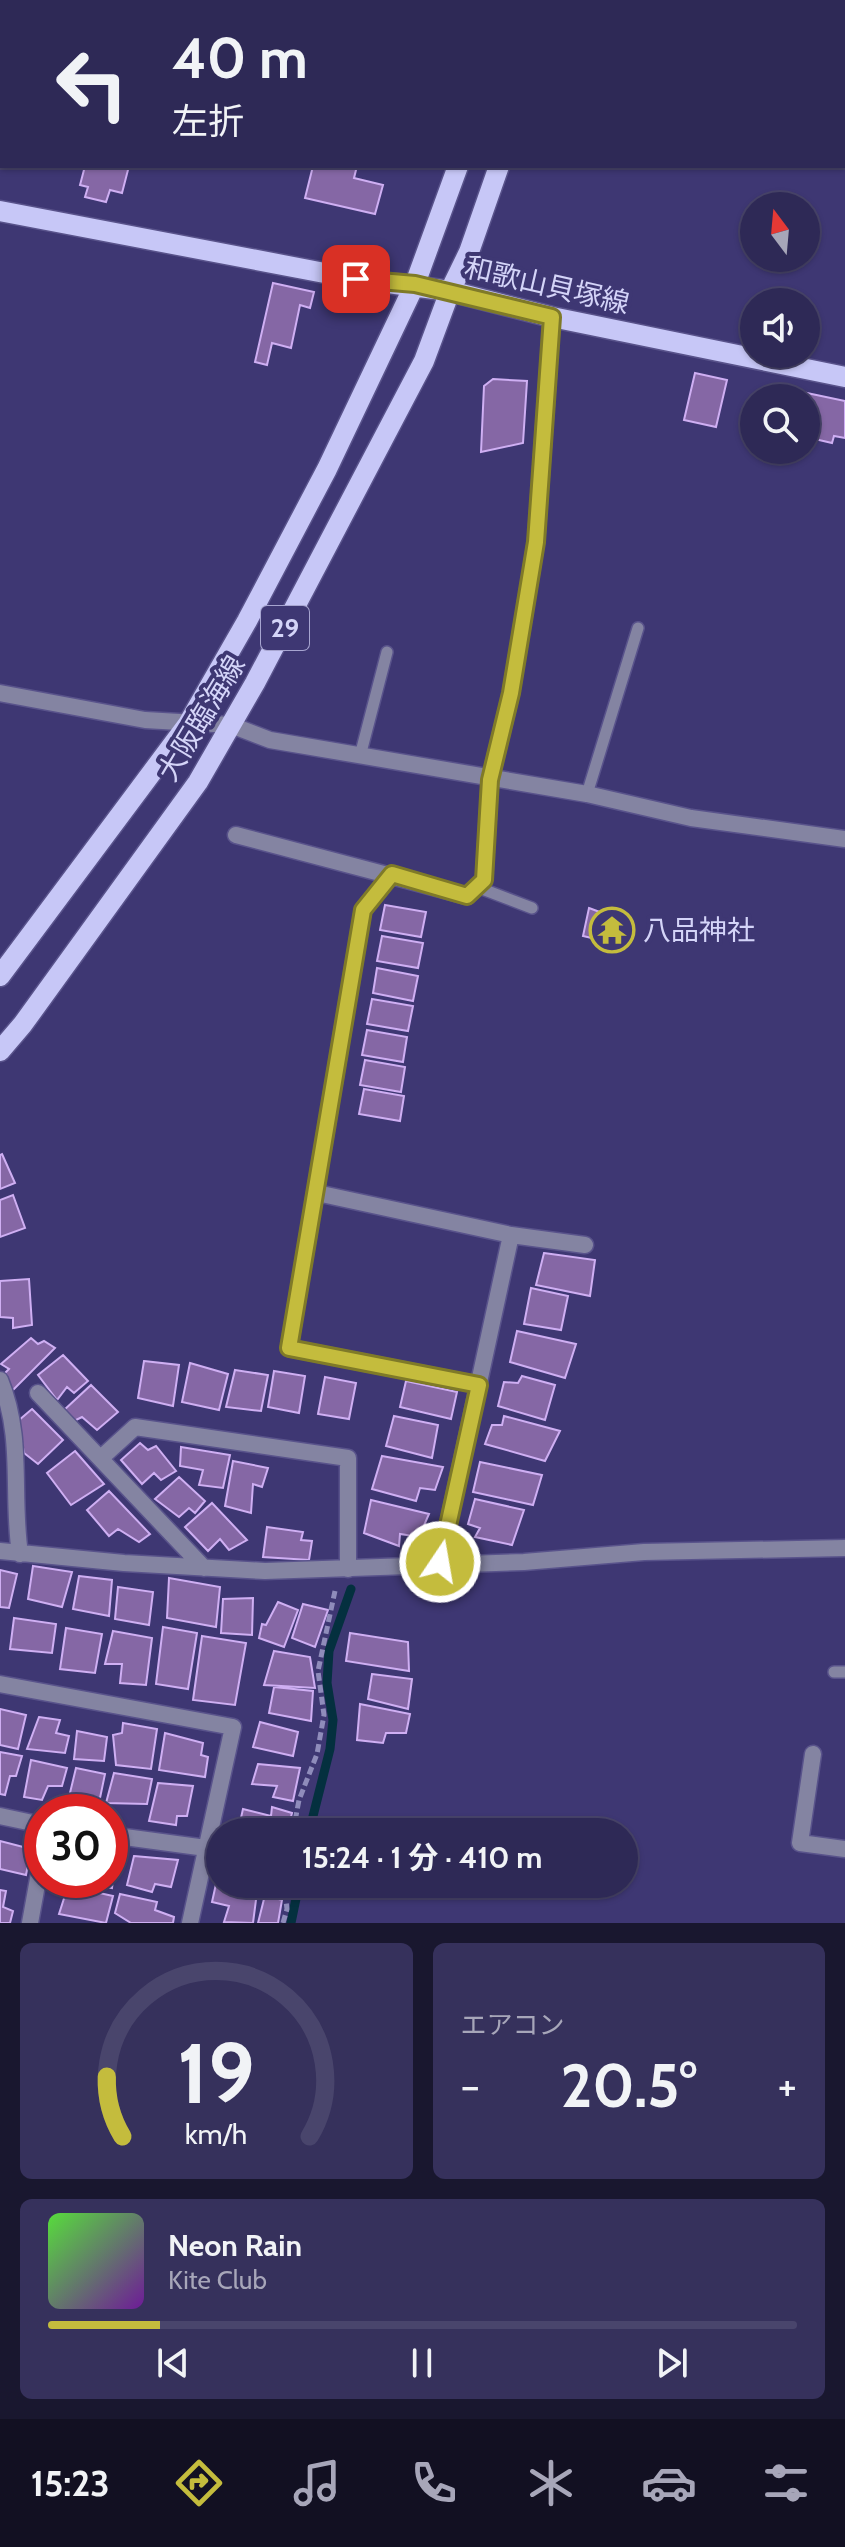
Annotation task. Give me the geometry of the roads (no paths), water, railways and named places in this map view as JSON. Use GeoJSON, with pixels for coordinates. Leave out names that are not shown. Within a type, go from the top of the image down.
{"type":"FeatureCollection","features":[{"type":"Feature","properties":{"kind":"main road","name":"大阪臨海線"},"geometry":{"type":"LineString","coordinates":[[0,976],[188,724],[327,469],[415,284],[457,168]]}},
{"type":"Feature","properties":{"kind":"main road","name":"大阪臨海線"},"geometry":{"type":"LineString","coordinates":[[0,1051],[23,1024],[198,782],[231,725],[424,361],[450,291],[469,252],[498,168]]}},
{"type":"Feature","properties":{"kind":"main road","name":"和歌山貝塚線"},"geometry":{"type":"LineString","coordinates":[[0,211],[356,279],[415,284],[552,317],[845,377]]}},
{"type":"Feature","properties":{"kind":"street"},"geometry":{"type":"LineString","coordinates":[[236,835],[467,896],[484,880],[490,780],[511,693],[536,542],[552,317]]}},
{"type":"Feature","properties":{"kind":"street"},"geometry":{"type":"LineString","coordinates":[[0,693],[145,720],[231,725],[262,738],[490,780],[587,794],[691,818],[845,839]]}},
{"type":"Feature","properties":{"kind":"street"},"geometry":{"type":"LineString","coordinates":[[392,874],[363,910],[289,1348],[479,1385]]}},
{"type":"Feature","properties":{"kind":"street"},"geometry":{"type":"LineString","coordinates":[[317,1193],[511,1235],[585,1245]]}},
{"type":"Feature","properties":{"kind":"street"},"geometry":{"type":"LineString","coordinates":[[440,1562],[511,1235]]}},
{"type":"Feature","properties":{"kind":"street"},"geometry":{"type":"LineString","coordinates":[[0,1380],[18,1443],[15,1520],[20,1554]]}},
{"type":"Feature","properties":{"kind":"street"},"geometry":{"type":"LineString","coordinates":[[38,1393],[204,1568]]}},
{"type":"Feature","properties":{"kind":"street"},"geometry":{"type":"LineString","coordinates":[[101,1458],[135,1427],[348,1458],[342,1569]]}},
{"type":"Feature","properties":{"kind":"street"},"geometry":{"type":"LineString","coordinates":[[0,1551],[204,1568],[342,1569],[440,1562],[524,1562],[644,1552],[845,1548]]}},
{"type":"Feature","properties":{"kind":"street"},"geometry":{"type":"LineString","coordinates":[[0,1684],[233,1727],[213,1818]]}},
{"type":"Feature","properties":{"kind":"street"},"geometry":{"type":"LineString","coordinates":[[813,1754],[800,1843],[845,1849]]}},
{"type":"Feature","properties":{"kind":"street"},"geometry":{"type":"LineString","coordinates":[[0,1816],[24,1821]]}},
{"type":"Feature","properties":{"kind":"street"},"geometry":{"type":"LineString","coordinates":[[128,1837],[206,1848],[190,1923]]}},
{"type":"Feature","properties":{"kind":"street"},"geometry":{"type":"LineString","coordinates":[[30,1923],[35,1898]]}},
{"type":"Feature","properties":{"kind":"lane"},"geometry":{"type":"LineString","coordinates":[[587,794],[638,628]]}},
{"type":"Feature","properties":{"kind":"lane"},"geometry":{"type":"LineString","coordinates":[[360,756],[387,652]]}},
{"type":"Feature","properties":{"kind":"lane"},"geometry":{"type":"LineString","coordinates":[[477,887],[532,908]]}},
{"type":"Feature","properties":{"kind":"waterway"},"geometry":{"type":"LineString","coordinates":[[313,1818],[330,1749],[333,1720],[327,1683],[329,1651],[351,1589]]}},
{"type":"Feature","properties":{"kind":"waterway"},"geometry":{"type":"LineString","coordinates":[[291,1923],[296,1898]]}},
{"type":"Feature","properties":{"kind":"place","name":"八品神社"},"geometry":{"type":"Point","coordinates":[612,930]}}]}
